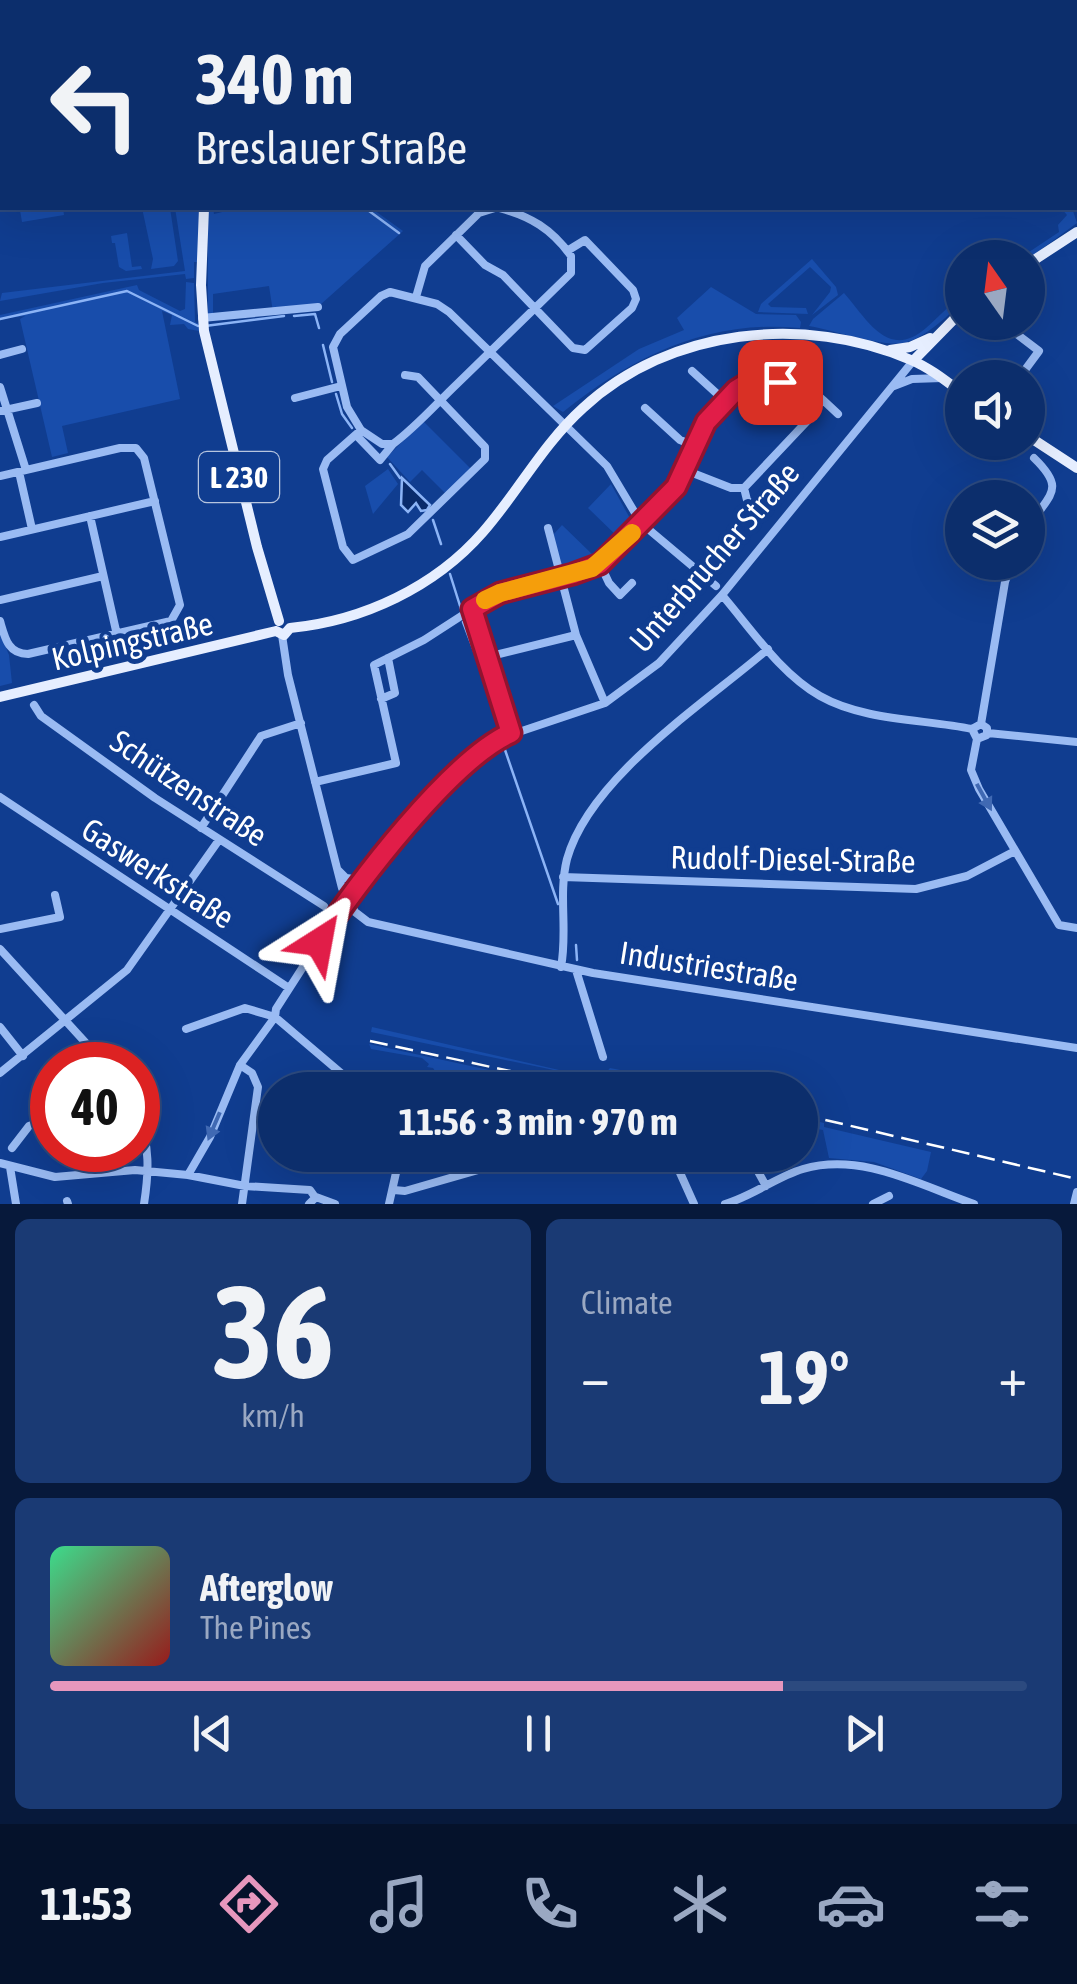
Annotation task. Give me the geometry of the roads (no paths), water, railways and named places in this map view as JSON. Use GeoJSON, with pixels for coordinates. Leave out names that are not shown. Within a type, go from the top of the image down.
{"type":"FeatureCollection","features":[{"type":"Feature","properties":{"kind":"main road","name":"L 230"},"geometry":{"type":"LineString","coordinates":[[204,210],[204,331],[257,547],[282,629]]}},
{"type":"Feature","properties":{"kind":"main road"},"geometry":{"type":"LineString","coordinates":[[1045,253],[1077,232]]}},
{"type":"Feature","properties":{"kind":"main road"},"geometry":{"type":"LineString","coordinates":[[913,361],[945,327]]}},
{"type":"Feature","properties":{"kind":"main road"},"geometry":{"type":"LineString","coordinates":[[882,350],[910,348],[940,332]]}},
{"type":"Feature","properties":{"kind":"main road","name":"Kolpingstraße"},"geometry":{"type":"LineString","coordinates":[[0,698],[282,629],[334,620],[386,603],[452,564],[484,531],[566,424],[601,392],[672,354],[726,338],[803,334],[882,350],[913,361],[945,380]]}},
{"type":"Feature","properties":{"kind":"main road"},"geometry":{"type":"LineString","coordinates":[[1045,447],[1077,468]]}},
{"type":"Feature","properties":{"kind":"street"},"geometry":{"type":"LineString","coordinates":[[416,297],[425,266],[479,213],[490,210]]}},
{"type":"Feature","properties":{"kind":"street"},"geometry":{"type":"LineString","coordinates":[[380,460],[571,273],[567,251],[536,220],[504,210]]}},
{"type":"Feature","properties":{"kind":"street"},"geometry":{"type":"LineString","coordinates":[[456,235],[578,351],[591,346],[635,303],[633,290],[584,240],[567,251]]}},
{"type":"Feature","properties":{"kind":"street"},"geometry":{"type":"LineString","coordinates":[[388,470],[359,432],[347,407],[333,347],[340,334],[390,292],[416,297],[449,312],[608,466],[641,523],[716,586]]}},
{"type":"Feature","properties":{"kind":"street"},"geometry":{"type":"LineString","coordinates":[[202,317],[318,308]]}},
{"type":"Feature","properties":{"kind":"street"},"geometry":{"type":"LineString","coordinates":[[1024,340],[1038,351],[1032,360]]}},
{"type":"Feature","properties":{"kind":"street"},"geometry":{"type":"LineString","coordinates":[[0,354],[22,349]]}},
{"type":"Feature","properties":{"kind":"street","name":"Unterbrucher Straße"},"geometry":{"type":"LineString","coordinates":[[188,1175],[210,1137],[240,1065],[275,1016],[287,987],[346,900],[395,842],[476,754],[511,733],[605,702],[659,663],[722,595],[913,361]]}},
{"type":"Feature","properties":{"kind":"street"},"geometry":{"type":"LineString","coordinates":[[692,371],[725,402]]}},
{"type":"Feature","properties":{"kind":"street"},"geometry":{"type":"LineString","coordinates":[[359,432],[327,460],[323,469],[343,547],[353,560],[386,548],[413,530],[485,459],[485,447],[418,377],[405,376]]}},
{"type":"Feature","properties":{"kind":"street"},"geometry":{"type":"LineString","coordinates":[[789,384],[796,376],[838,414]]}},
{"type":"Feature","properties":{"kind":"street"},"geometry":{"type":"LineString","coordinates":[[890,388],[912,379],[942,378]]}},
{"type":"Feature","properties":{"kind":"street"},"geometry":{"type":"LineString","coordinates":[[315,782],[396,764],[374,666],[500,593],[600,564],[676,487],[706,422],[752,380],[789,384],[814,409]]}},
{"type":"Feature","properties":{"kind":"street"},"geometry":{"type":"LineString","coordinates":[[295,398],[340,386]]}},
{"type":"Feature","properties":{"kind":"street"},"geometry":{"type":"LineString","coordinates":[[0,387],[22,471],[32,530]]}},
{"type":"Feature","properties":{"kind":"street"},"geometry":{"type":"LineString","coordinates":[[685,470],[731,488],[744,488],[812,417],[823,400]]}},
{"type":"Feature","properties":{"kind":"street"},"geometry":{"type":"LineString","coordinates":[[4,410],[37,403]]}},
{"type":"Feature","properties":{"kind":"street"},"geometry":{"type":"LineString","coordinates":[[645,408],[680,440],[695,446]]}},
{"type":"Feature","properties":{"kind":"street"},"geometry":{"type":"LineString","coordinates":[[359,432],[382,444],[393,444]]}},
{"type":"Feature","properties":{"kind":"street"},"geometry":{"type":"LineString","coordinates":[[0,476],[120,448],[136,448],[144,458],[180,610],[171,621],[22,654],[8,646],[0,622]]}},
{"type":"Feature","properties":{"kind":"street"},"geometry":{"type":"LineString","coordinates":[[1036,460],[1051,475],[1053,488],[1045,501]]}},
{"type":"Feature","properties":{"kind":"street"},"geometry":{"type":"LineString","coordinates":[[744,488],[747,500],[761,512]]}},
{"type":"Feature","properties":{"kind":"street"},"geometry":{"type":"LineString","coordinates":[[0,537],[155,501]]}},
{"type":"Feature","properties":{"kind":"street"},"geometry":{"type":"LineString","coordinates":[[90,516],[117,634]]}},
{"type":"Feature","properties":{"kind":"street"},"geometry":{"type":"LineString","coordinates":[[548,528],[576,635],[605,702]]}},
{"type":"Feature","properties":{"kind":"street"},"geometry":{"type":"LineString","coordinates":[[600,564],[620,595],[632,583]]}},
{"type":"Feature","properties":{"kind":"street"},"geometry":{"type":"LineString","coordinates":[[0,600],[103,576]]}},
{"type":"Feature","properties":{"kind":"street"},"geometry":{"type":"LineString","coordinates":[[988,733],[984,738],[973,736],[1006,580]]}},
{"type":"Feature","properties":{"kind":"street"},"geometry":{"type":"LineString","coordinates":[[722,595],[804,685],[833,702],[871,712],[977,726],[988,733],[1077,742]]}},
{"type":"Feature","properties":{"kind":"street"},"geometry":{"type":"LineString","coordinates":[[472,609],[511,733]]}},
{"type":"Feature","properties":{"kind":"street"},"geometry":{"type":"LineString","coordinates":[[282,629],[300,724],[336,868],[346,900],[368,922]]}},
{"type":"Feature","properties":{"kind":"street"},"geometry":{"type":"LineString","coordinates":[[486,657],[576,635]]}},
{"type":"Feature","properties":{"kind":"street"},"geometry":{"type":"LineString","coordinates":[[561,967],[563,877],[582,823],[611,782],[768,649]]}},
{"type":"Feature","properties":{"kind":"street"},"geometry":{"type":"LineString","coordinates":[[382,699],[395,692],[388,658]]}},
{"type":"Feature","properties":{"kind":"street","name":"Schützenstraße"},"geometry":{"type":"LineString","coordinates":[[34,705],[42,716],[201,828],[324,906]]}},
{"type":"Feature","properties":{"kind":"street"},"geometry":{"type":"LineString","coordinates":[[201,828],[261,736],[300,724]]}},
{"type":"Feature","properties":{"kind":"street"},"geometry":{"type":"LineString","coordinates":[[978,739],[972,762],[974,778],[1059,925],[1077,928]]}},
{"type":"Feature","properties":{"kind":"street","name":"Gaswerkstraße"},"geometry":{"type":"LineString","coordinates":[[0,797],[287,987]]}},
{"type":"Feature","properties":{"kind":"street"},"geometry":{"type":"LineString","coordinates":[[0,1072],[127,970],[219,840]]}},
{"type":"Feature","properties":{"kind":"street"},"geometry":{"type":"LineString","coordinates":[[336,868],[346,878],[359,877],[395,842]]}},
{"type":"Feature","properties":{"kind":"street","name":"Rudolf-Diesel-Straße"},"geometry":{"type":"LineString","coordinates":[[563,877],[916,889],[966,876],[1014,851]]}},
{"type":"Feature","properties":{"kind":"street"},"geometry":{"type":"LineString","coordinates":[[0,929],[60,916],[54,895]]}},
{"type":"Feature","properties":{"kind":"street","name":"Industriestraße"},"geometry":{"type":"LineString","coordinates":[[331,923],[349,917],[576,970],[1077,1048]]}},
{"type":"Feature","properties":{"kind":"street"},"geometry":{"type":"LineString","coordinates":[[0,948],[85,1042]]}},
{"type":"Feature","properties":{"kind":"street"},"geometry":{"type":"LineString","coordinates":[[576,970],[603,1057]]}},
{"type":"Feature","properties":{"kind":"street"},"geometry":{"type":"LineString","coordinates":[[186,1029],[245,1008],[275,1016],[341,1072]]}},
{"type":"Feature","properties":{"kind":"street"},"geometry":{"type":"LineString","coordinates":[[0,1027],[23,1056]]}},
{"type":"Feature","properties":{"kind":"street"},"geometry":{"type":"LineString","coordinates":[[240,1065],[252,1074],[258,1087],[242,1204]]}},
{"type":"Feature","properties":{"kind":"street"},"geometry":{"type":"LineString","coordinates":[[12,1148],[30,1126]]}},
{"type":"Feature","properties":{"kind":"street"},"geometry":{"type":"LineString","coordinates":[[726,1204],[816,1166],[854,1164],[974,1204]]}},
{"type":"Feature","properties":{"kind":"street"},"geometry":{"type":"LineString","coordinates":[[16,1204],[5,1165],[30,1171]]}},
{"type":"Feature","properties":{"kind":"street"},"geometry":{"type":"LineString","coordinates":[[34,1172],[55,1177],[149,1172],[188,1175],[245,1186],[310,1190],[313,1199],[335,1204]]}},
{"type":"Feature","properties":{"kind":"street"},"geometry":{"type":"LineString","coordinates":[[144,1204],[149,1172]]}},
{"type":"Feature","properties":{"kind":"street"},"geometry":{"type":"LineString","coordinates":[[389,1204],[397,1172]]}},
{"type":"Feature","properties":{"kind":"street"},"geometry":{"type":"LineString","coordinates":[[394,1190],[405,1191],[471,1172]]}},
{"type":"Feature","properties":{"kind":"street"},"geometry":{"type":"LineString","coordinates":[[680,1172],[694,1204]]}},
{"type":"Feature","properties":{"kind":"street"},"geometry":{"type":"LineString","coordinates":[[758,1172],[766,1186]]}},
{"type":"Feature","properties":{"kind":"street"},"geometry":{"type":"LineString","coordinates":[[1074,1204],[1077,1192]]}},
{"type":"Feature","properties":{"kind":"street"},"geometry":{"type":"LineString","coordinates":[[873,1204],[889,1196]]}},
{"type":"Feature","properties":{"kind":"waterway"},"geometry":{"type":"LineString","coordinates":[[368,210],[399,233]]}},
{"type":"Feature","properties":{"kind":"waterway"},"geometry":{"type":"LineString","coordinates":[[0,319],[127,291],[198,326]]}},
{"type":"Feature","properties":{"kind":"waterway"},"geometry":{"type":"LineString","coordinates":[[294,316],[315,314],[319,328]]}},
{"type":"Feature","properties":{"kind":"waterway"},"geometry":{"type":"LineString","coordinates":[[205,326],[284,316]]}},
{"type":"Feature","properties":{"kind":"waterway"},"geometry":{"type":"LineString","coordinates":[[323,345],[332,382]]}},
{"type":"Feature","properties":{"kind":"waterway"},"geometry":{"type":"LineString","coordinates":[[336,394],[342,414],[352,428]]}},
{"type":"Feature","properties":{"kind":"waterway"},"geometry":{"type":"LineString","coordinates":[[390,464],[400,478]]}},
{"type":"Feature","properties":{"kind":"waterway"},"geometry":{"type":"LineString","coordinates":[[433,520],[441,544]]}},
{"type":"Feature","properties":{"kind":"waterway"},"geometry":{"type":"LineString","coordinates":[[450,574],[461,609]]}},
{"type":"Feature","properties":{"kind":"waterway"},"geometry":{"type":"LineString","coordinates":[[463,622],[487,685]]}},
{"type":"Feature","properties":{"kind":"waterway"},"geometry":{"type":"LineString","coordinates":[[490,696],[499,728]]}},
{"type":"Feature","properties":{"kind":"waterway"},"geometry":{"type":"LineString","coordinates":[[504,747],[558,904]]}},
{"type":"Feature","properties":{"kind":"waterway"},"geometry":{"type":"LineString","coordinates":[[576,945],[577,960]]}},
{"type":"Feature","properties":{"kind":"railway"},"geometry":{"type":"LineString","coordinates":[[370,1041],[514,1072]]}},
{"type":"Feature","properties":{"kind":"railway"},"geometry":{"type":"LineString","coordinates":[[818,1118],[1077,1179]]}}]}
